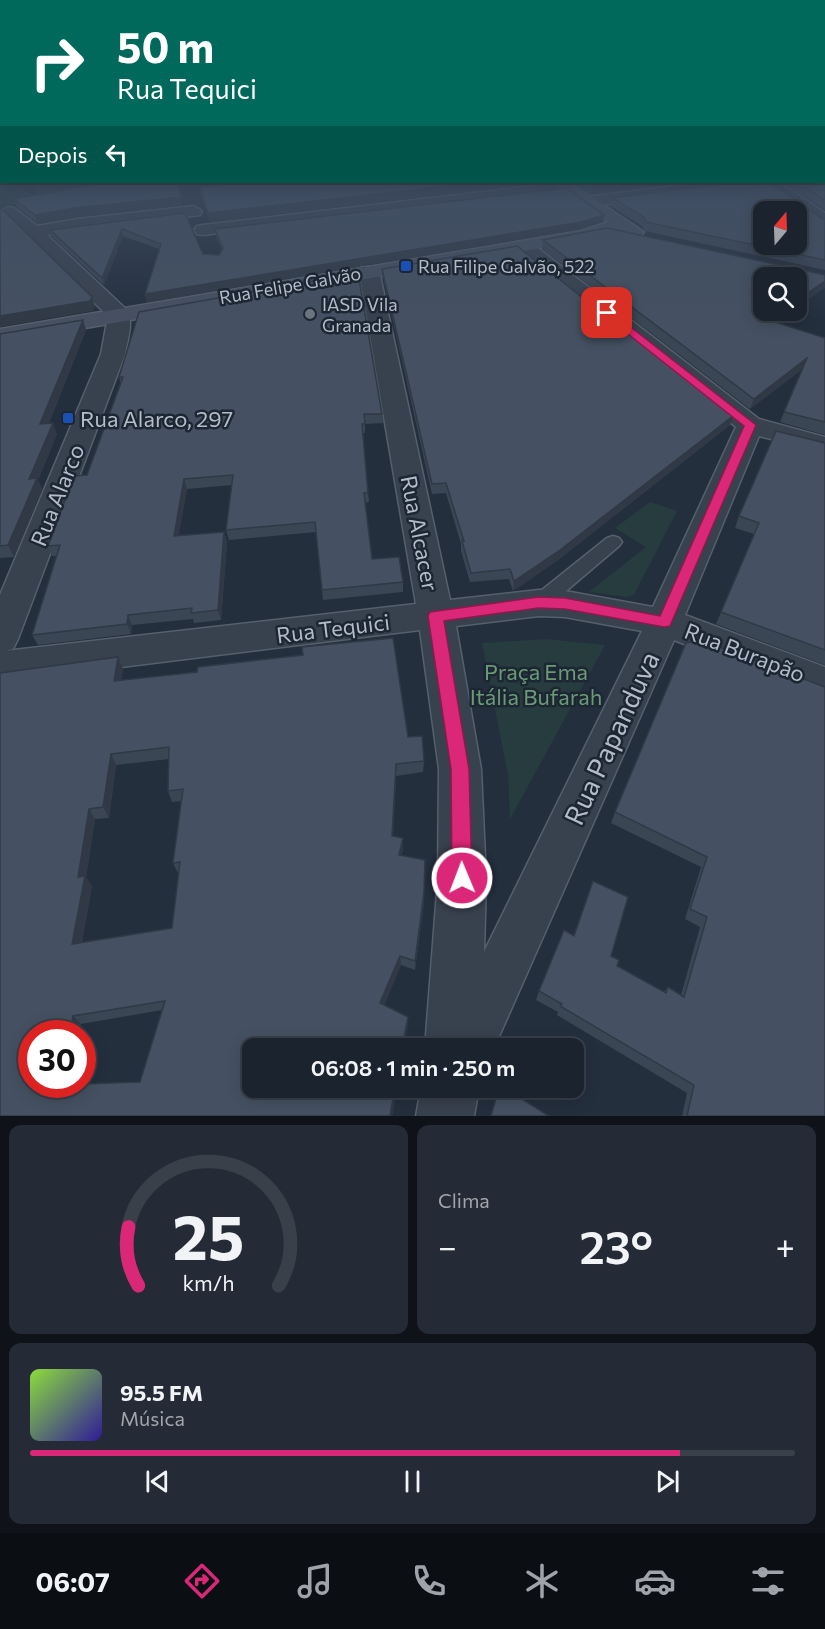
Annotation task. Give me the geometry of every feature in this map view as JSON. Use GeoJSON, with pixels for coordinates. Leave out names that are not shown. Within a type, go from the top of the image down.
{"type":"FeatureCollection","features":[{"type":"Feature","properties":{"kind":"street"},"geometry":{"type":"LineString","coordinates":[[16,218],[34,232],[119,315]]}},
{"type":"Feature","properties":{"kind":"street"},"geometry":{"type":"LineString","coordinates":[[34,232],[130,218]]}},
{"type":"Feature","properties":{"kind":"street"},"geometry":{"type":"LineString","coordinates":[[197,218],[210,248]]}},
{"type":"Feature","properties":{"kind":"street"},"geometry":{"type":"LineString","coordinates":[[203,230],[296,218]]}},
{"type":"Feature","properties":{"kind":"street"},"geometry":{"type":"LineString","coordinates":[[604,218],[613,226]]}},
{"type":"Feature","properties":{"kind":"street","name":"Rua Felipe Galvão"},"geometry":{"type":"LineString","coordinates":[[0,336],[581,236],[613,226],[650,240],[581,236]]}},
{"type":"Feature","properties":{"kind":"street"},"geometry":{"type":"LineString","coordinates":[[523,246],[676,369],[750,425],[825,445]]}},
{"type":"Feature","properties":{"kind":"street","name":"Rua Alcacer"},"geometry":{"type":"LineString","coordinates":[[369,271],[435,616],[460,769],[462,878],[454,1038]]}},
{"type":"Feature","properties":{"kind":"street","name":"Rua Alarco"},"geometry":{"type":"LineString","coordinates":[[0,639],[113,354],[119,315]]}},
{"type":"Feature","properties":{"kind":"street","name":"Rua Papanduva"},"geometry":{"type":"LineString","coordinates":[[471,1038],[664,622],[750,425]]}},
{"type":"Feature","properties":{"kind":"street","name":"Rua Tequici"},"geometry":{"type":"LineString","coordinates":[[0,667],[538,603],[565,604],[664,622]]}},
{"type":"Feature","properties":{"kind":"street","name":"Rua Burapão"},"geometry":{"type":"LineString","coordinates":[[664,622],[825,683]]}},
{"type":"Feature","properties":{"kind":"street"},"geometry":{"type":"LineString","coordinates":[[445,1116],[448,1098]]}},
{"type":"Feature","properties":{"kind":"lane"},"geometry":{"type":"LineString","coordinates":[[538,603],[613,542]]}},
{"type":"Feature","properties":{"kind":"green space"},"geometry":{"type":"Polygon","coordinates":[[[650,502],[677,511],[634,595],[626,597],[589,592],[646,547],[615,528],[650,502]]]}},
{"type":"Feature","properties":{"kind":"green space","name":"Praça Ema Itália Bufarah"},"geometry":{"type":"Polygon","coordinates":[[[546,639],[605,645],[510,819],[508,775],[482,643],[546,639]]]}},
{"type":"Feature","properties":{"kind":"building"},"geometry":{"type":"Polygon","coordinates":[[[0,218],[11,218],[92,297],[90,301],[0,316],[0,218]]]}},
{"type":"Feature","properties":{"kind":"building"},"geometry":{"type":"Polygon","coordinates":[[[145,218],[187,218],[203,254],[219,255],[223,248],[215,229],[308,218],[594,218],[145,294],[161,244],[122,229],[102,278],[50,230],[145,218]]]}},
{"type":"Feature","properties":{"kind":"building"},"geometry":{"type":"Polygon","coordinates":[[[644,218],[753,218],[753,245],[646,222],[644,218]]]}},
{"type":"Feature","properties":{"kind":"building"},"geometry":{"type":"Polygon","coordinates":[[[807,218],[825,219],[825,260],[801,255],[807,255],[807,218]]]}},
{"type":"Feature","properties":{"kind":"building"},"geometry":{"type":"Polygon","coordinates":[[[607,228],[788,267],[753,267],[753,321],[772,321],[825,338],[825,422],[784,412],[807,358],[754,399],[543,240],[607,228]]]}},
{"type":"Feature","properties":{"kind":"building"},"geometry":{"type":"Polygon","coordinates":[[[517,246],[733,416],[560,550],[514,581],[510,569],[471,573],[462,541],[464,541],[446,483],[432,484],[382,269],[517,246]]]}},
{"type":"Feature","properties":{"kind":"building"},"geometry":{"type":"Polygon","coordinates":[[[807,271],[825,275],[825,281],[807,293],[807,271]]]}},
{"type":"Feature","properties":{"kind":"building"},"geometry":{"type":"Polygon","coordinates":[[[358,273],[382,414],[364,414],[365,424],[362,424],[368,493],[364,493],[372,559],[399,557],[403,582],[322,590],[315,522],[226,530],[233,475],[184,479],[174,536],[224,532],[218,610],[191,613],[192,608],[128,615],[127,624],[32,635],[60,545],[48,546],[74,476],[87,475],[123,377],[119,377],[139,312],[358,273]]]}},
{"type":"Feature","properties":{"kind":"building"},"geometry":{"type":"Polygon","coordinates":[[[83,320],[40,424],[53,423],[29,479],[37,478],[8,545],[0,546],[0,334],[83,320]]]}},
{"type":"Feature","properties":{"kind":"building"},"geometry":{"type":"Polygon","coordinates":[[[776,431],[825,443],[825,650],[721,612],[759,523],[739,516],[776,431]]]}},
{"type":"Feature","properties":{"kind":"building"},"geometry":{"type":"Polygon","coordinates":[[[393,638],[408,737],[422,736],[424,761],[396,764],[392,836],[403,838],[399,855],[425,860],[424,892],[415,961],[400,956],[380,1003],[408,1017],[404,1038],[242,1038],[242,1098],[393,1098],[390,1116],[0,1116],[0,673],[118,657],[114,681],[197,672],[198,667],[303,655],[302,647],[393,638]],[[169,747],[111,754],[103,807],[89,809],[78,877],[85,876],[72,944],[172,928],[180,862],[173,863],[183,789],[168,791],[169,747]]]}},
{"type":"Feature","properties":{"kind":"building"},"geometry":{"type":"Polygon","coordinates":[[[701,640],[825,687],[825,1116],[687,1116],[694,1085],[560,1006],[562,1004],[539,991],[564,930],[574,936],[593,881],[628,897],[611,956],[619,960],[617,966],[666,993],[668,987],[684,997],[707,917],[690,909],[707,857],[615,812],[686,643],[701,640]]]}},
{"type":"Feature","properties":{"kind":"building"},"geometry":{"type":"Polygon","coordinates":[[[496,1098],[520,1098],[549,1116],[491,1116],[496,1098]]]}},
{"type":"Feature","properties":{"kind":"place","name":"Rua Filipe Galvão, 522"},"geometry":{"type":"Point","coordinates":[406,266]}},
{"type":"Feature","properties":{"kind":"place","name":"IASD Vila Granada"},"geometry":{"type":"Point","coordinates":[310,314]}},
{"type":"Feature","properties":{"kind":"place","name":"Rua Alarco, 297"},"geometry":{"type":"Point","coordinates":[68,418]}},
{"type":"Feature","properties":{"kind":"route"},"geometry":{"type":"LineString","coordinates":[[462,878],[460,769],[435,616],[538,603],[565,604],[664,622],[750,425],[607,313]]}}]}
